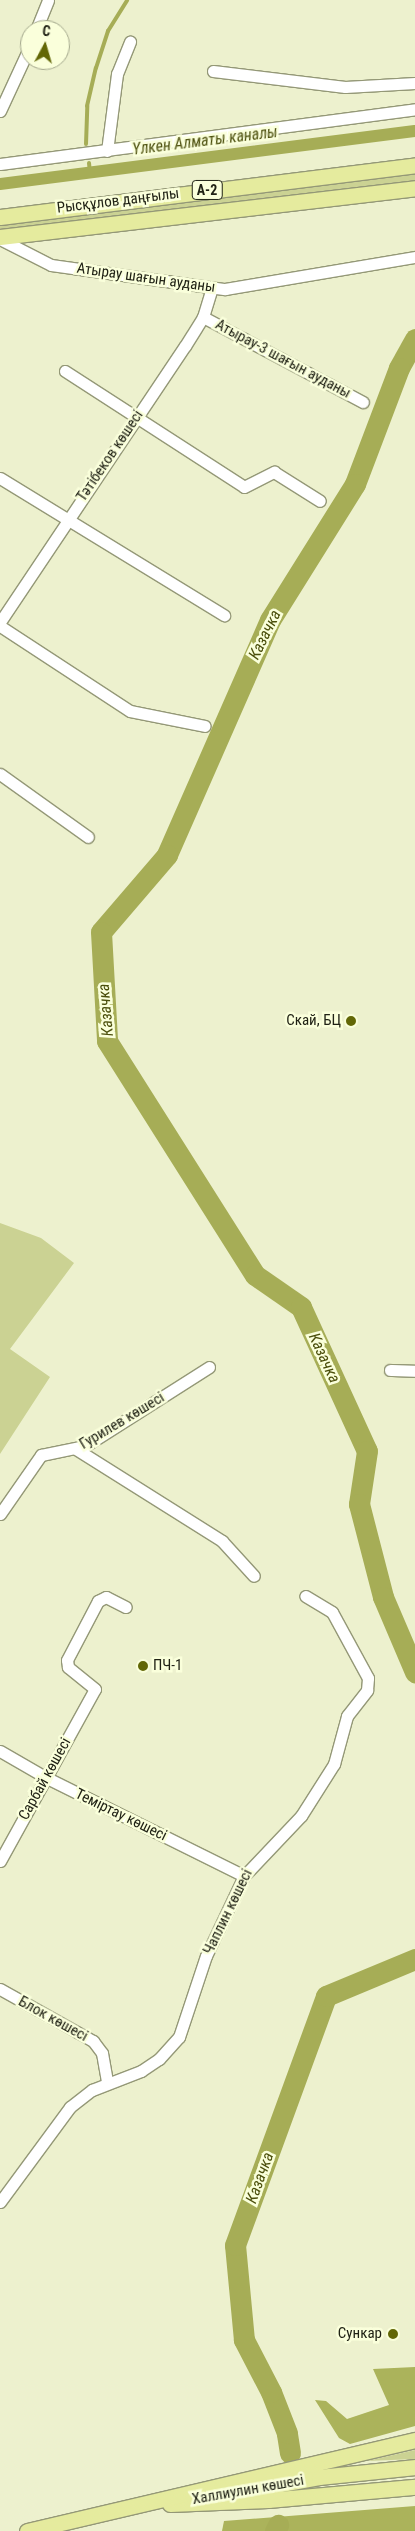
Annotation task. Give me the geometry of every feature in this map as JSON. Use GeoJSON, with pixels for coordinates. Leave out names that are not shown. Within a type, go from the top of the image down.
{"type":"FeatureCollection","features":[{"type":"Feature","properties":{"kind":"main road","name":"Рысқұлов даңғылы"},"geometry":{"type":"LineString","coordinates":[[0,217],[415,164]]}},
{"type":"Feature","properties":{"kind":"main road","name":"Рысқұлов даңғылы"},"geometry":{"type":"LineString","coordinates":[[0,238],[415,188]]}},
{"type":"Feature","properties":{"kind":"main road"},"geometry":{"type":"LineString","coordinates":[[27,2531],[415,2440]]}},
{"type":"Feature","properties":{"kind":"main road","name":"Халлиулин көшесі"},"geometry":{"type":"LineString","coordinates":[[81,2518],[329,2476],[415,2467]]}},
{"type":"Feature","properties":{"kind":"main road"},"geometry":{"type":"LineString","coordinates":[[170,2504],[268,2500],[415,2487]]}},
{"type":"Feature","properties":{"kind":"street"},"geometry":{"type":"LineString","coordinates":[[40,20],[48,0]]}},
{"type":"Feature","properties":{"kind":"street"},"geometry":{"type":"LineString","coordinates":[[107,151],[117,74],[130,42]]}},
{"type":"Feature","properties":{"kind":"street"},"geometry":{"type":"LineString","coordinates":[[0,111],[20,68]]}},
{"type":"Feature","properties":{"kind":"street"},"geometry":{"type":"LineString","coordinates":[[213,71],[345,87],[415,83]]}},
{"type":"Feature","properties":{"kind":"street"},"geometry":{"type":"LineString","coordinates":[[0,164],[415,109]]}},
{"type":"Feature","properties":{"kind":"street","name":"Атырау шағын ауданы"},"geometry":{"type":"LineString","coordinates":[[0,238],[51,264],[225,289],[415,257]]}},
{"type":"Feature","properties":{"kind":"street","name":"Тәтібеков көшесі"},"geometry":{"type":"LineString","coordinates":[[0,622],[203,317],[212,287]]}},
{"type":"Feature","properties":{"kind":"street","name":"Атырау-3 шағын ауданы"},"geometry":{"type":"LineString","coordinates":[[203,317],[363,402]]}},
{"type":"Feature","properties":{"kind":"street"},"geometry":{"type":"LineString","coordinates":[[64,371],[134,419],[244,487],[274,472],[320,501]]}},
{"type":"Feature","properties":{"kind":"street"},"geometry":{"type":"LineString","coordinates":[[0,478],[224,615]]}},
{"type":"Feature","properties":{"kind":"street"},"geometry":{"type":"LineString","coordinates":[[0,626],[130,711],[205,726]]}},
{"type":"Feature","properties":{"kind":"street"},"geometry":{"type":"LineString","coordinates":[[0,774],[88,837]]}},
{"type":"Feature","properties":{"kind":"street","name":"Гурилев көшесі"},"geometry":{"type":"LineString","coordinates":[[0,1514],[41,1455],[58,1449],[76,1449],[209,1368]]}},
{"type":"Feature","properties":{"kind":"street"},"geometry":{"type":"LineString","coordinates":[[390,1370],[415,1371]]}},
{"type":"Feature","properties":{"kind":"street"},"geometry":{"type":"LineString","coordinates":[[76,1449],[222,1541],[254,1576]]}},
{"type":"Feature","properties":{"kind":"street","name":"Чаплин көшесі"},"geometry":{"type":"LineString","coordinates":[[0,2202],[70,2107],[107,2082],[141,2071],[159,2059],[179,2037],[206,1956],[244,1876],[301,1816],[334,1764],[347,1716],[369,1684],[352,1645],[332,1612],[305,1596]]}},
{"type":"Feature","properties":{"kind":"street","name":"Сарбай көшесі"},"geometry":{"type":"LineString","coordinates":[[0,1860],[95,1689],[79,1679],[68,1668],[67,1660],[98,1601],[106,1597],[126,1607]]}},
{"type":"Feature","properties":{"kind":"street","name":"Теміртау көшесі"},"geometry":{"type":"LineString","coordinates":[[0,1751],[45,1777],[244,1876]]}},
{"type":"Feature","properties":{"kind":"street","name":"Блок көшесі"},"geometry":{"type":"LineString","coordinates":[[0,1989],[93,2041],[102,2053],[107,2082]]}},
{"type":"Feature","properties":{"kind":"green space"},"geometry":{"type":"Polygon","coordinates":[[[415,173],[415,181],[0,234],[0,225],[415,173]]]}},
{"type":"Feature","properties":{"kind":"green space"},"geometry":{"type":"Polygon","coordinates":[[[0,1223],[41,1238],[74,1263],[10,1349],[50,1377],[0,1454],[0,1223]]]}},
{"type":"Feature","properties":{"kind":"green space"},"geometry":{"type":"Polygon","coordinates":[[[415,2367],[415,2426],[350,2444],[339,2438],[315,2400],[326,2401],[347,2419],[389,2405],[373,2369],[415,2367]]]}},
{"type":"Feature","properties":{"kind":"green space"},"geometry":{"type":"Polygon","coordinates":[[[415,2450],[415,2459],[367,2461],[415,2450]]]}},
{"type":"Feature","properties":{"kind":"green space"},"geometry":{"type":"Polygon","coordinates":[[[415,2506],[415,2531],[222,2531],[224,2521],[415,2506]]]}},
{"type":"Feature","properties":{"kind":"waterway"},"geometry":{"type":"LineString","coordinates":[[86,144],[87,106],[96,68],[108,31],[127,0]]}},
{"type":"Feature","properties":{"kind":"waterway","name":"Үлкен Алматы каналы"},"geometry":{"type":"LineString","coordinates":[[0,184],[415,131]]}},
{"type":"Feature","properties":{"kind":"waterway"},"geometry":{"type":"LineString","coordinates":[[89,163],[90,172]]}},
{"type":"Feature","properties":{"kind":"waterway","name":"Казачка"},"geometry":{"type":"LineString","coordinates":[[415,339],[399,368],[355,484],[270,620],[167,855],[101,932],[107,1041],[255,1275],[301,1307],[367,1451],[359,1504],[383,1597],[415,1672]]}},
{"type":"Feature","properties":{"kind":"waterway","name":"Казачка"},"geometry":{"type":"LineString","coordinates":[[290,2453],[287,2433],[271,2392],[244,2340],[235,2245],[326,1996],[415,1959]]}},
{"type":"Feature","properties":{"kind":"waterway","name":"Казачка"},"geometry":{"type":"LineString","coordinates":[[275,2531],[278,2525]]}},
{"type":"Feature","properties":{"kind":"place","name":"Скай, БЦ"},"geometry":{"type":"Point","coordinates":[351,1021]}},
{"type":"Feature","properties":{"kind":"place","name":"ПЧ-1"},"geometry":{"type":"Point","coordinates":[143,1666]}},
{"type":"Feature","properties":{"kind":"place","name":"Сункар"},"geometry":{"type":"Point","coordinates":[393,2334]}}]}
